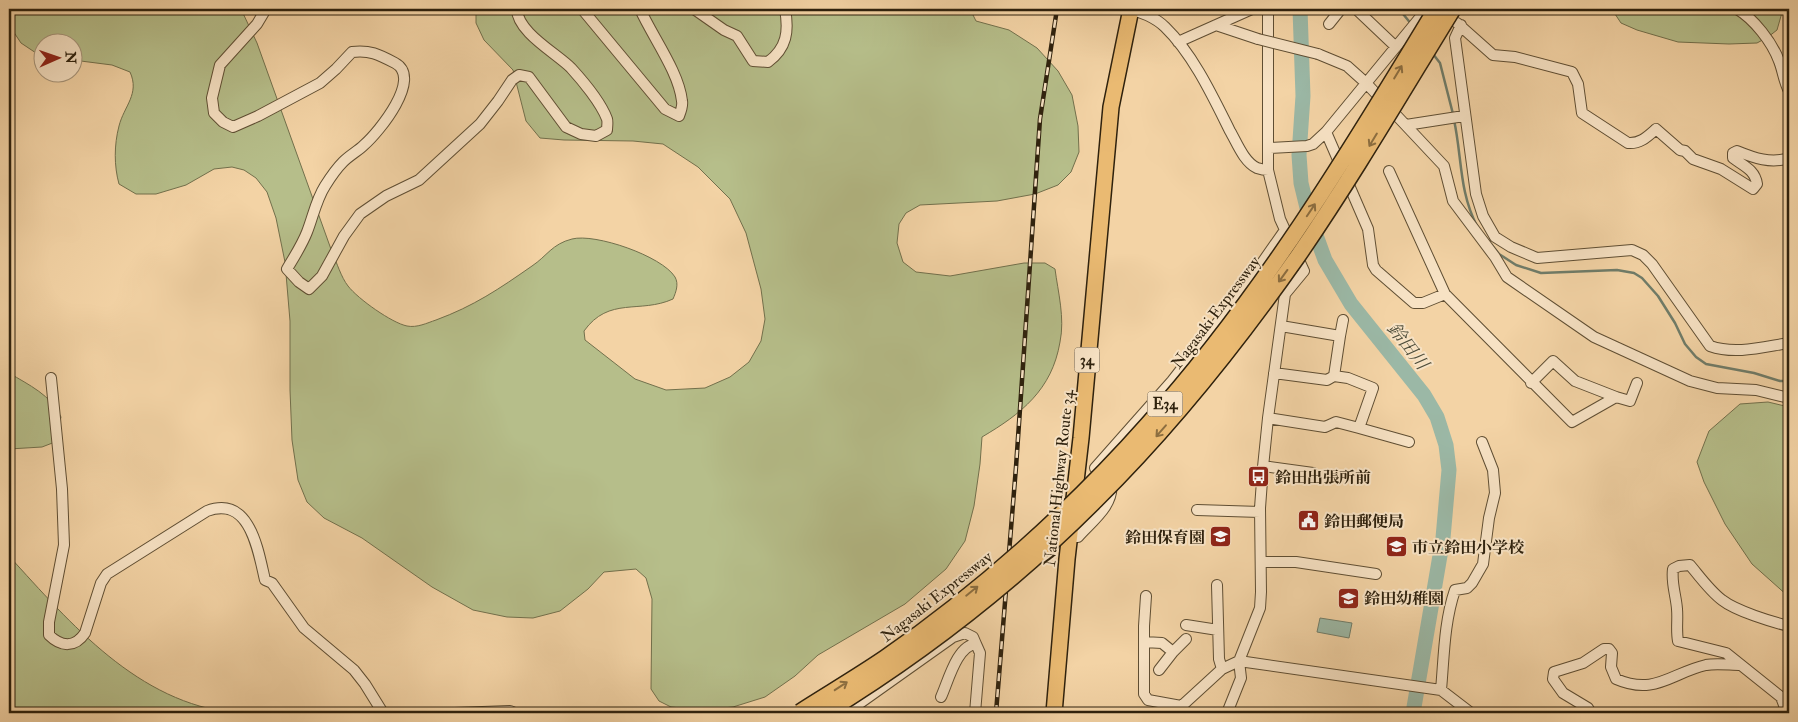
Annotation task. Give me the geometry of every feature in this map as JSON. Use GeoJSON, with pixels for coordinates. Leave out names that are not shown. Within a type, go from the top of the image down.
{"type":"FeatureCollection","features":[{"type":"Feature","properties":{"kind":"highway","name":"National Highway Route 34"},"geometry":{"type":"LineString","coordinates":[[1054,713],[1111,106],[1130,9]]}},
{"type":"Feature","properties":{"kind":"highway","name":"Nagasaki Expressway"},"geometry":{"type":"LineString","coordinates":[[799,713],[886,657],[945,613],[1011,559],[1086,490],[1148,424],[1208,353],[1288,244],[1338,170],[1436,9]]}},
{"type":"Feature","properties":{"kind":"highway","name":"Nagasaki Expressway"},"geometry":{"type":"LineString","coordinates":[[825,713],[895,668],[947,630],[1028,564],[1096,500],[1160,433],[1219,362],[1297,257],[1349,179],[1453,9]]}},
{"type":"Feature","properties":{"kind":"street"},"geometry":{"type":"LineString","coordinates":[[266,9],[257,24],[220,65],[212,98],[214,113],[223,122],[233,127],[320,83],[352,52],[367,51],[386,58],[400,66],[405,78],[403,92],[393,110],[366,144],[342,162],[324,186],[307,232],[287,269],[299,282],[309,288],[322,276],[344,236],[360,214],[386,196],[419,180],[480,124],[512,80],[519,76],[529,77],[566,128],[581,134],[596,136],[607,130],[608,120],[599,104],[571,68],[527,31],[517,14],[517,9]]}},
{"type":"Feature","properties":{"kind":"street"},"geometry":{"type":"LineString","coordinates":[[582,9],[665,109],[679,116],[682,109],[682,101],[676,79],[640,9]]}},
{"type":"Feature","properties":{"kind":"street"},"geometry":{"type":"LineString","coordinates":[[694,9],[724,30],[737,36],[753,61],[768,62],[778,55],[784,42],[788,25],[785,9]]}},
{"type":"Feature","properties":{"kind":"street"},"geometry":{"type":"LineString","coordinates":[[1130,9],[1152,18],[1164,26],[1178,42],[1212,95],[1245,156],[1256,167],[1268,170]]}},
{"type":"Feature","properties":{"kind":"street"},"geometry":{"type":"LineString","coordinates":[[1178,42],[1252,9]]}},
{"type":"Feature","properties":{"kind":"street"},"geometry":{"type":"LineString","coordinates":[[1227,713],[1241,678],[1239,662],[1260,608],[1260,512],[1263,466],[1285,294],[1304,271],[1280,219],[1268,170],[1272,148],[1268,9]]}},
{"type":"Feature","properties":{"kind":"street"},"geometry":{"type":"LineString","coordinates":[[1334,22],[1341,9]]}},
{"type":"Feature","properties":{"kind":"street"},"geometry":{"type":"LineString","coordinates":[[1356,9],[1396,46]]}},
{"type":"Feature","properties":{"kind":"street"},"geometry":{"type":"LineString","coordinates":[[1272,148],[1313,144],[1326,132],[1415,23],[1429,9],[1461,26],[1493,55],[1515,58],[1572,72],[1578,84],[1582,113],[1628,143],[1636,143],[1643,140],[1656,129],[1680,150],[1685,151],[1693,160],[1722,169],[1753,189],[1757,184],[1756,177],[1751,170],[1733,158],[1733,153],[1737,151],[1757,160],[1781,161],[1789,158]]}},
{"type":"Feature","properties":{"kind":"street"},"geometry":{"type":"LineString","coordinates":[[1737,9],[1745,14],[1768,41],[1779,59],[1789,91]]}},
{"type":"Feature","properties":{"kind":"street"},"geometry":{"type":"LineString","coordinates":[[1216,25],[1258,39],[1318,54],[1347,66],[1366,83],[1444,166],[1453,201],[1495,257],[1507,277],[1594,337],[1690,381],[1717,388],[1756,390],[1789,398]]}},
{"type":"Feature","properties":{"kind":"street"},"geometry":{"type":"LineString","coordinates":[[1461,26],[1454,38],[1462,116],[1476,194],[1483,216],[1495,237],[1510,247],[1538,258],[1632,250],[1642,255],[1652,264],[1710,346],[1724,350],[1752,349],[1789,344]]}},
{"type":"Feature","properties":{"kind":"street"},"geometry":{"type":"LineString","coordinates":[[1406,125],[1462,116]]}},
{"type":"Feature","properties":{"kind":"street"},"geometry":{"type":"LineString","coordinates":[[1326,132],[1368,229],[1372,265],[1414,303],[1423,303],[1445,294]]}},
{"type":"Feature","properties":{"kind":"street"},"geometry":{"type":"LineString","coordinates":[[1389,171],[1445,294],[1531,383],[1572,422],[1616,398]]}},
{"type":"Feature","properties":{"kind":"street"},"geometry":{"type":"LineString","coordinates":[[1095,468],[1178,373],[1242,290],[1285,230]]}},
{"type":"Feature","properties":{"kind":"street"},"geometry":{"type":"LineString","coordinates":[[1334,376],[1343,320]]}},
{"type":"Feature","properties":{"kind":"street"},"geometry":{"type":"LineString","coordinates":[[1281,326],[1340,336]]}},
{"type":"Feature","properties":{"kind":"street"},"geometry":{"type":"LineString","coordinates":[[1531,383],[1553,361],[1575,381],[1616,398],[1630,400],[1638,383]]}},
{"type":"Feature","properties":{"kind":"street"},"geometry":{"type":"LineString","coordinates":[[1274,373],[1328,380],[1334,376],[1348,378],[1373,388],[1359,428]]}},
{"type":"Feature","properties":{"kind":"street"},"geometry":{"type":"LineString","coordinates":[[51,378],[62,488],[64,545],[49,622],[49,635],[57,642],[72,644],[80,640],[85,633],[101,583],[107,574],[207,511],[217,507],[227,508],[238,514],[248,523],[255,539],[265,580],[272,583],[304,628],[354,670],[366,684],[383,713]]}},
{"type":"Feature","properties":{"kind":"street"},"geometry":{"type":"LineString","coordinates":[[1268,418],[1325,427],[1336,422],[1409,442]]}},
{"type":"Feature","properties":{"kind":"street"},"geometry":{"type":"LineString","coordinates":[[1438,689],[1451,601],[1455,590],[1467,588],[1472,584],[1483,564],[1489,518],[1495,493],[1493,470],[1482,442]]}},
{"type":"Feature","properties":{"kind":"street"},"geometry":{"type":"LineString","coordinates":[[1070,537],[1078,536],[1108,504],[1112,490],[1110,478],[1105,473],[1089,465],[1077,465]]}},
{"type":"Feature","properties":{"kind":"street"},"geometry":{"type":"LineString","coordinates":[[1263,466],[1313,473]]}},
{"type":"Feature","properties":{"kind":"street"},"geometry":{"type":"LineString","coordinates":[[1197,510],[1260,512]]}},
{"type":"Feature","properties":{"kind":"street"},"geometry":{"type":"LineString","coordinates":[[1261,562],[1296,562],[1376,574]]}},
{"type":"Feature","properties":{"kind":"street"},"geometry":{"type":"LineString","coordinates":[[1787,713],[1781,697],[1726,653],[1678,641],[1676,626],[1677,610],[1672,578],[1673,569],[1678,566],[1690,565],[1722,600],[1734,607],[1789,626]]}},
{"type":"Feature","properties":{"kind":"street"},"geometry":{"type":"LineString","coordinates":[[1217,586],[1219,659],[1222,669]]}},
{"type":"Feature","properties":{"kind":"street"},"geometry":{"type":"LineString","coordinates":[[1146,596],[1144,694],[1148,700],[1177,710],[1222,669],[1239,662],[1438,689],[1471,713]]}},
{"type":"Feature","properties":{"kind":"street"},"geometry":{"type":"LineString","coordinates":[[1186,624],[1218,630]]}},
{"type":"Feature","properties":{"kind":"street"},"geometry":{"type":"LineString","coordinates":[[846,713],[953,637],[965,633],[972,637],[980,653],[975,713]]}},
{"type":"Feature","properties":{"kind":"street"},"geometry":{"type":"LineString","coordinates":[[1159,670],[1186,639]]}},
{"type":"Feature","properties":{"kind":"street"},"geometry":{"type":"LineString","coordinates":[[1144,642],[1162,643],[1173,652]]}},
{"type":"Feature","properties":{"kind":"street"},"geometry":{"type":"LineString","coordinates":[[941,697],[960,653],[971,644],[976,644]]}},
{"type":"Feature","properties":{"kind":"street"},"geometry":{"type":"LineString","coordinates":[[1591,713],[1588,708],[1563,692],[1553,679],[1553,675],[1554,672],[1583,663],[1604,649],[1609,649],[1612,653],[1611,667],[1616,679],[1635,686],[1655,684],[1706,665],[1741,665]]}},
{"type":"Feature","properties":{"kind":"street"},"geometry":{"type":"LineString","coordinates":[[455,713],[510,711],[515,713]]}},
{"type":"Feature","properties":{"kind":"green space"},"geometry":{"type":"Polygon","coordinates":[[[9,9],[241,9],[257,43],[339,270],[348,286],[359,297],[376,310],[401,324],[418,326],[450,315],[486,296],[532,266],[565,241],[582,238],[611,243],[643,254],[668,269],[675,277],[676,291],[673,299],[661,303],[614,309],[604,313],[584,331],[585,340],[635,379],[666,390],[705,388],[730,377],[749,362],[761,341],[765,319],[761,289],[746,233],[730,199],[698,167],[663,144],[633,141],[540,138],[526,121],[513,70],[484,40],[476,23],[476,9],[970,9],[976,21],[1009,30],[1037,48],[1058,71],[1072,95],[1078,126],[1079,152],[1071,172],[1058,185],[1035,194],[997,201],[920,205],[906,213],[899,224],[897,243],[903,262],[916,272],[950,276],[1024,263],[1045,263],[1055,269],[1062,324],[1056,359],[1050,374],[1033,399],[1010,419],[982,437],[974,506],[965,541],[946,569],[905,604],[818,655],[795,676],[765,697],[733,707],[702,710],[671,707],[659,701],[651,689],[652,599],[646,578],[636,569],[604,572],[588,589],[560,611],[533,618],[507,617],[473,610],[432,587],[362,538],[324,518],[307,502],[298,480],[292,440],[290,321],[285,262],[276,218],[267,192],[256,178],[244,170],[232,167],[214,169],[186,185],[156,194],[136,194],[119,184],[115,163],[115,148],[121,119],[132,93],[133,80],[130,72],[112,65],[82,61],[82,32],[32,32],[32,50],[21,43],[9,25],[9,9]]]}},
{"type":"Feature","properties":{"kind":"green space"},"geometry":{"type":"Polygon","coordinates":[[[1615,9],[1783,9],[1777,30],[1768,37],[1757,43],[1729,44],[1678,42],[1637,30],[1621,23],[1615,14],[1615,9]]]}},
{"type":"Feature","properties":{"kind":"green space"},"geometry":{"type":"Polygon","coordinates":[[[9,373],[39,391],[57,409],[61,417],[55,442],[42,447],[9,449],[9,373]]]}},
{"type":"Feature","properties":{"kind":"green space"},"geometry":{"type":"Polygon","coordinates":[[[1768,402],[1789,407],[1789,597],[1752,564],[1725,524],[1704,482],[1697,462],[1709,431],[1740,404],[1768,402]]]}},
{"type":"Feature","properties":{"kind":"green space"},"geometry":{"type":"Polygon","coordinates":[[[9,556],[82,633],[137,677],[167,694],[200,706],[235,713],[9,713],[9,556]]]}},
{"type":"Feature","properties":{"kind":"shaded area"},"geometry":{"type":"Polygon","coordinates":[[[1320,618],[1352,623],[1349,638],[1317,632],[1320,618]]]}},
{"type":"Feature","properties":{"kind":"waterway","name":"鈴田川"},"geometry":{"type":"LineString","coordinates":[[1300,9],[1303,96],[1299,155],[1301,183],[1309,216],[1325,260],[1351,304],[1424,395],[1437,417],[1446,445],[1449,470],[1443,538],[1413,713]]}},
{"type":"Feature","properties":{"kind":"waterway"},"geometry":{"type":"LineString","coordinates":[[1399,9],[1412,25]]}},
{"type":"Feature","properties":{"kind":"waterway"},"geometry":{"type":"LineString","coordinates":[[1433,54],[1440,63],[1453,114]]}},
{"type":"Feature","properties":{"kind":"waterway"},"geometry":{"type":"LineString","coordinates":[[1454,120],[1464,187],[1471,213],[1477,226]]}},
{"type":"Feature","properties":{"kind":"waterway"},"geometry":{"type":"LineString","coordinates":[[1491,244],[1499,254],[1516,265],[1541,273],[1617,270],[1634,273],[1642,278],[1658,296],[1675,323],[1685,344],[1696,357],[1706,364],[1754,373],[1780,381],[1789,381]]}},
{"type":"Feature","properties":{"kind":"railway"},"geometry":{"type":"LineString","coordinates":[[996,713],[1016,467],[1040,119],[1057,9]]}},
{"type":"Feature","properties":{"kind":"place","name":"鈴田出張所前"},"geometry":{"type":"Point","coordinates":[1259,477]}},
{"type":"Feature","properties":{"kind":"place","name":"鈴田郵便局"},"geometry":{"type":"Point","coordinates":[1308,521]}},
{"type":"Feature","properties":{"kind":"place","name":"鈴田保育園"},"geometry":{"type":"Point","coordinates":[1221,537]}},
{"type":"Feature","properties":{"kind":"place","name":"市立鈴田小学校"},"geometry":{"type":"Point","coordinates":[1396,547]}},
{"type":"Feature","properties":{"kind":"place","name":"鈴田幼稚園"},"geometry":{"type":"Point","coordinates":[1348,598]}}]}
